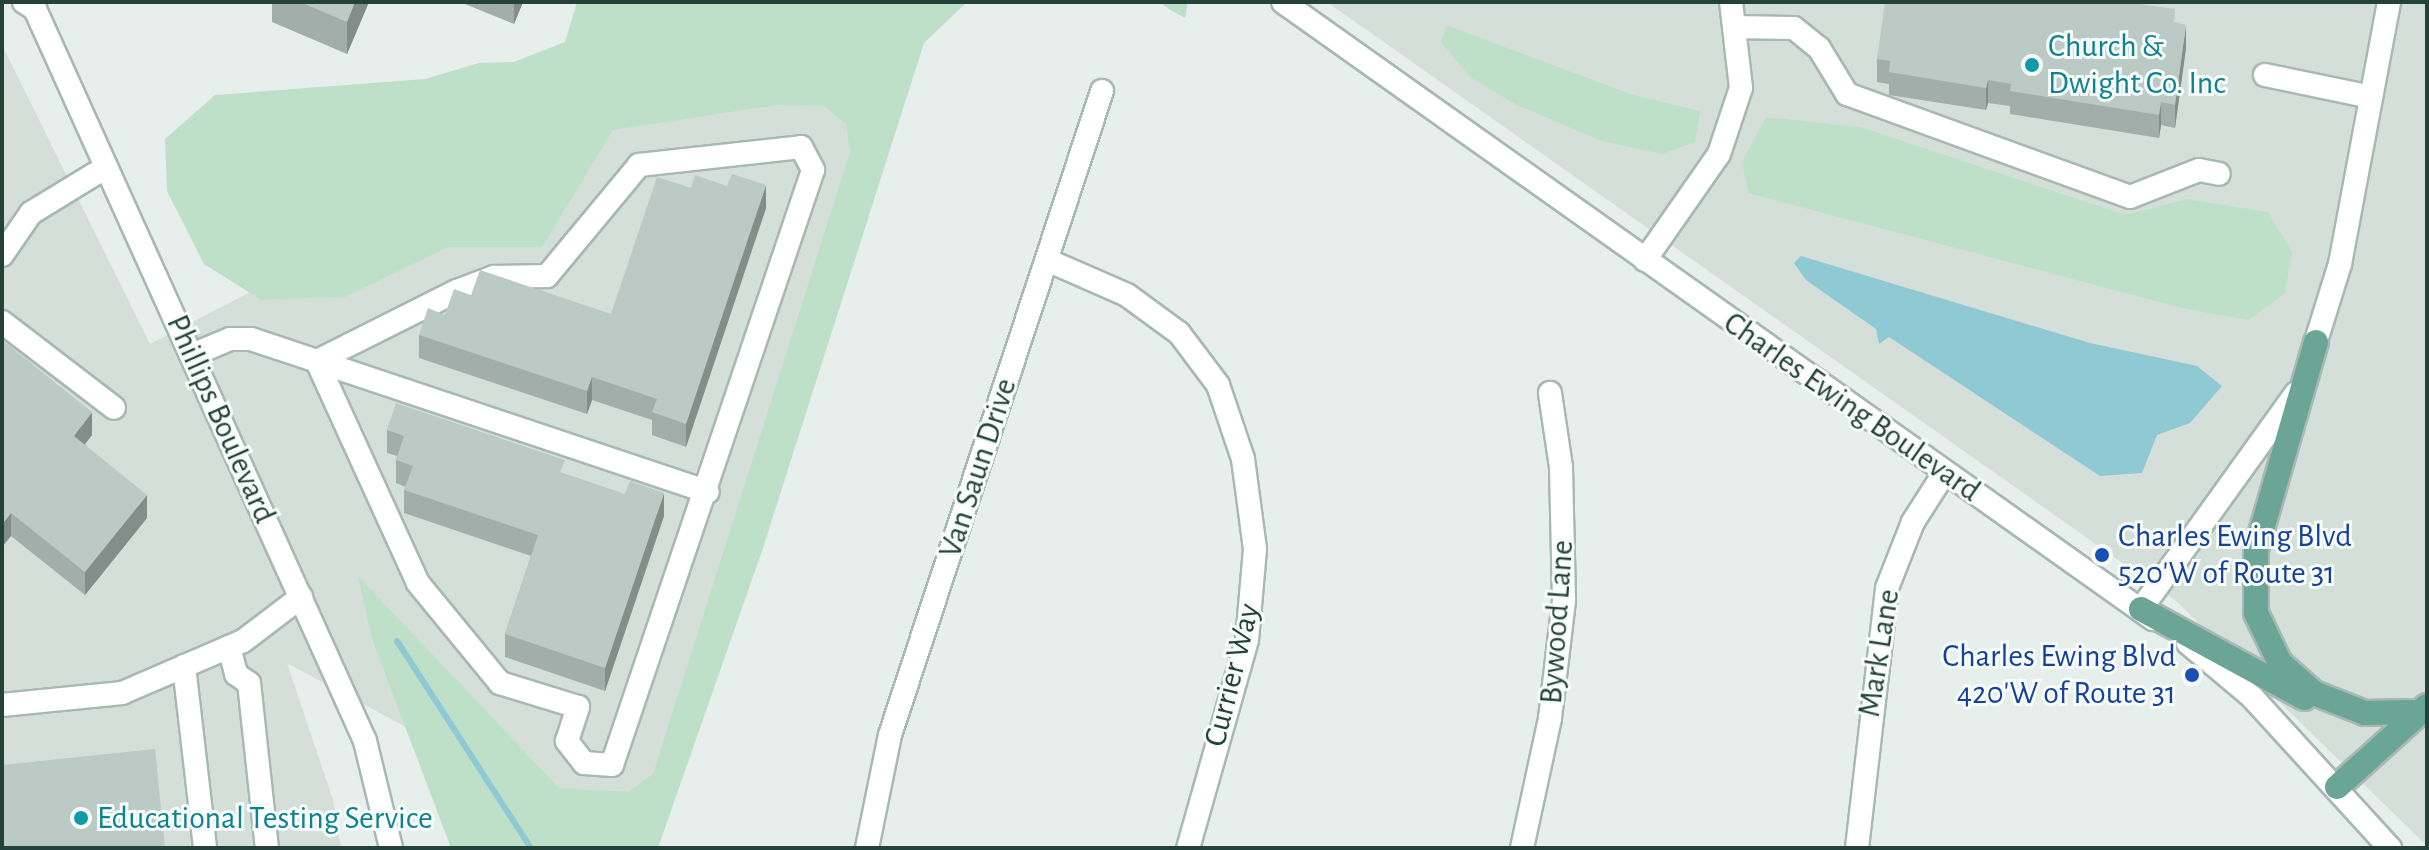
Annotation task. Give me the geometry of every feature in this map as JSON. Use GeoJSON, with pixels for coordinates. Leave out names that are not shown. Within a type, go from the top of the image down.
{"type":"FeatureCollection","features":[{"type":"Feature","properties":{"kind":"main road"},"geometry":{"type":"LineString","coordinates":[[2316,342],[2256,550],[2256,613],[2275,655],[2314,693],[2365,713],[2422,707]]}},
{"type":"Feature","properties":{"kind":"main road"},"geometry":{"type":"LineString","coordinates":[[2141,609],[2332,713],[2368,720],[2422,707]]}},
{"type":"Feature","properties":{"kind":"main road"},"geometry":{"type":"LineString","coordinates":[[2337,787],[2422,707]]}},
{"type":"Feature","properties":{"kind":"street","name":"Phillips Boulevard"},"geometry":{"type":"LineString","coordinates":[[24,2],[35,9],[365,741],[391,848]]}},
{"type":"Feature","properties":{"kind":"street","name":"Charles Ewing Boulevard"},"geometry":{"type":"LineString","coordinates":[[1283,2],[2141,609],[2226,673],[2337,787],[2390,848]]}},
{"type":"Feature","properties":{"kind":"street"},"geometry":{"type":"LineString","coordinates":[[1645,260],[1719,154],[1741,88],[1731,2]]}},
{"type":"Feature","properties":{"kind":"street"},"geometry":{"type":"LineString","coordinates":[[2141,609],[2281,418],[2316,342],[2340,264],[2389,2]]}},
{"type":"Feature","properties":{"kind":"street"},"geometry":{"type":"LineString","coordinates":[[1734,27],[1794,28],[1819,48],[1847,94],[2130,197],[2191,172],[2219,174]]}},
{"type":"Feature","properties":{"kind":"street"},"geometry":{"type":"LineString","coordinates":[[2265,75],[2371,97]]}},
{"type":"Feature","properties":{"kind":"street","name":"Van Saun Drive"},"geometry":{"type":"LineString","coordinates":[[867,848],[890,735],[1102,91]]}},
{"type":"Feature","properties":{"kind":"street"},"geometry":{"type":"LineString","coordinates":[[801,147],[813,170],[802,218],[612,765],[584,763],[567,741],[578,707],[500,683],[418,583],[317,361],[457,291],[494,277],[547,276],[639,165],[801,147]]}},
{"type":"Feature","properties":{"kind":"street"},"geometry":{"type":"LineString","coordinates":[[2,255],[31,213],[106,167]]}},
{"type":"Feature","properties":{"kind":"street","name":"Currier Way"},"geometry":{"type":"LineString","coordinates":[[1047,260],[1127,295],[1179,333],[1218,385],[1243,459],[1255,549],[1249,625],[1188,848]]}},
{"type":"Feature","properties":{"kind":"street"},"geometry":{"type":"LineString","coordinates":[[2,322],[114,408]]}},
{"type":"Feature","properties":{"kind":"street"},"geometry":{"type":"LineString","coordinates":[[192,355],[230,339],[251,339],[708,492]]}},
{"type":"Feature","properties":{"kind":"street","name":"Bywood Lane"},"geometry":{"type":"LineString","coordinates":[[1522,848],[1550,718],[1564,600],[1561,467],[1550,393]]}},
{"type":"Feature","properties":{"kind":"street","name":"Mark Lane"},"geometry":{"type":"LineString","coordinates":[[1857,848],[1887,588],[1913,522],[1945,472]]}},
{"type":"Feature","properties":{"kind":"street"},"geometry":{"type":"LineString","coordinates":[[2,705],[122,693],[229,647],[301,597]]}},
{"type":"Feature","properties":{"kind":"street"},"geometry":{"type":"LineString","coordinates":[[229,647],[236,674],[249,683],[267,848]]}},
{"type":"Feature","properties":{"kind":"street"},"geometry":{"type":"LineString","coordinates":[[184,666],[205,848]]}},
{"type":"Feature","properties":{"kind":"shaded area"},"geometry":{"type":"Polygon","coordinates":[[[1327,2],[2427,2],[2427,846],[2175,600],[1327,2]]]}},
{"type":"Feature","properties":{"kind":"shaded area"},"geometry":{"type":"Polygon","coordinates":[[[2,45],[150,344],[609,106],[870,101],[650,807],[560,810],[287,663],[333,800],[341,848],[2,848],[2,45]]]}},
{"type":"Feature","properties":{"kind":"green space"},"geometry":{"type":"Polygon","coordinates":[[[577,2],[967,2],[924,43],[762,551],[658,848],[451,848],[372,639],[358,576],[559,788],[628,792],[653,774],[850,152],[846,124],[824,106],[778,105],[613,130],[542,247],[448,247],[345,297],[261,300],[204,264],[167,191],[165,139],[215,95],[425,79],[479,63],[514,62],[565,42],[577,2]]]}},
{"type":"Feature","properties":{"kind":"green space"},"geometry":{"type":"Polygon","coordinates":[[[1159,2],[1188,2],[1185,18],[1172,11],[1159,2]]]}},
{"type":"Feature","properties":{"kind":"green space"},"geometry":{"type":"Polygon","coordinates":[[[1446,25],[1633,95],[1700,111],[1695,142],[1662,154],[1602,141],[1519,106],[1471,78],[1441,42],[1446,25]]]}},
{"type":"Feature","properties":{"kind":"green space"},"geometry":{"type":"Polygon","coordinates":[[[1766,117],[1860,127],[2126,215],[2187,199],[2268,212],[2292,252],[2285,293],[2249,320],[2186,309],[1748,193],[1742,162],[1766,117]]]}},
{"type":"Feature","properties":{"kind":"water"},"geometry":{"type":"Polygon","coordinates":[[[1801,256],[2090,343],[2197,366],[2222,386],[2190,423],[2157,435],[2142,473],[2100,476],[1889,337],[1879,344],[1876,329],[1806,280],[1794,263],[1801,256]]]}},
{"type":"Feature","properties":{"kind":"building"},"geometry":{"type":"Polygon","coordinates":[[[300,2],[355,2],[347,22],[300,2]]]}},
{"type":"Feature","properties":{"kind":"building","name":"Church & Dwight Co. Inc"},"geometry":{"type":"Polygon","coordinates":[[[1885,2],[2126,2],[2175,9],[2174,22],[2186,25],[2175,105],[2161,102],[2159,115],[2010,91],[2011,84],[1988,80],[1986,88],[1889,72],[1890,61],[1877,59],[1885,2]]]}},
{"type":"Feature","properties":{"kind":"building"},"geometry":{"type":"Polygon","coordinates":[[[732,174],[766,185],[686,424],[652,412],[657,399],[592,377],[587,391],[419,335],[428,308],[445,315],[454,289],[471,295],[480,270],[611,314],[657,177],[691,188],[695,175],[727,186],[732,174]]]}},
{"type":"Feature","properties":{"kind":"building"},"geometry":{"type":"Polygon","coordinates":[[[2,340],[92,412],[74,436],[147,495],[85,572],[11,513],[2,524],[2,340]]]}},
{"type":"Feature","properties":{"kind":"building"},"geometry":{"type":"Polygon","coordinates":[[[396,403],[565,460],[560,472],[625,494],[630,481],[664,493],[605,668],[505,634],[538,535],[404,490],[413,466],[396,460],[404,436],[387,430],[396,403]]]}},
{"type":"Feature","properties":{"kind":"building","name":"Educational Testing Service"},"geometry":{"type":"Polygon","coordinates":[[[155,749],[165,848],[2,848],[2,765],[155,749]]]}},
{"type":"Feature","properties":{"kind":"waterway"},"geometry":{"type":"LineString","coordinates":[[397,641],[531,848]]}},
{"type":"Feature","properties":{"kind":"place","name":"Church & Dwight Co. Inc"},"geometry":{"type":"Point","coordinates":[2032,65]}},
{"type":"Feature","properties":{"kind":"place","name":"Charles Ewing Blvd 520'W of Route 31"},"geometry":{"type":"Point","coordinates":[2102,555]}},
{"type":"Feature","properties":{"kind":"place","name":"Charles Ewing Blvd 420'W of Route 31"},"geometry":{"type":"Point","coordinates":[2192,675]}},
{"type":"Feature","properties":{"kind":"place","name":"Educational Testing Service"},"geometry":{"type":"Point","coordinates":[81,818]}}]}
